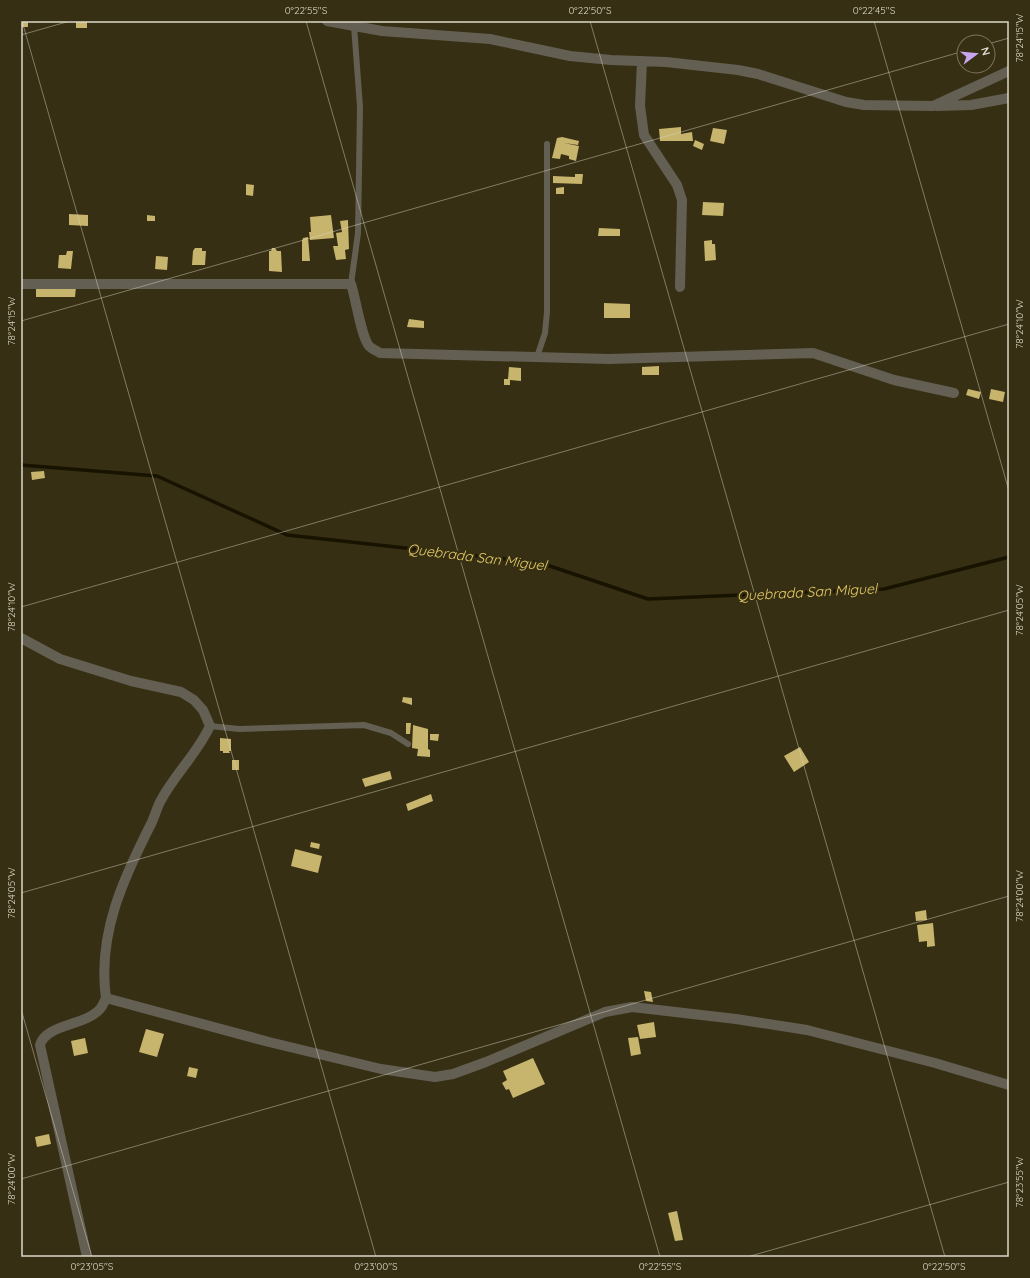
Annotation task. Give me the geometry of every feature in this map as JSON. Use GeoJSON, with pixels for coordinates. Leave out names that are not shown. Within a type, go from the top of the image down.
{"type":"FeatureCollection","features":[{"type":"Feature","properties":{"kind":"street"},"geometry":{"type":"LineString","coordinates":[[327,21],[382,31],[490,39],[570,56],[666,62],[758,74],[852,103],[864,105],[971,105],[1009,98]]}},
{"type":"Feature","properties":{"kind":"street"},"geometry":{"type":"LineString","coordinates":[[642,61],[640,106],[644,135],[677,185],[682,200],[680,287]]}},
{"type":"Feature","properties":{"kind":"street"},"geometry":{"type":"LineString","coordinates":[[933,106],[1009,71]]}},
{"type":"Feature","properties":{"kind":"street"},"geometry":{"type":"LineString","coordinates":[[21,284],[351,284],[355,295],[361,324],[369,346],[380,353],[609,359],[813,353],[894,380],[954,393]]}},
{"type":"Feature","properties":{"kind":"street"},"geometry":{"type":"LineString","coordinates":[[21,638],[60,660],[131,681],[181,692],[194,700],[204,710],[210,726],[203,741],[160,802],[120,888],[107,942],[103,973],[106,998],[101,1009],[91,1016],[48,1034],[42,1039],[40,1045],[87,1257]]}},
{"type":"Feature","properties":{"kind":"street"},"geometry":{"type":"LineString","coordinates":[[106,998],[269,1042],[359,1064],[381,1069],[435,1077],[449,1076],[486,1062],[605,1012],[632,1007],[736,1019],[807,1030],[935,1063],[1009,1085]]}},
{"type":"Feature","properties":{"kind":"lane"},"geometry":{"type":"LineString","coordinates":[[351,284],[358,233],[360,107],[354,26]]}},
{"type":"Feature","properties":{"kind":"lane"},"geometry":{"type":"LineString","coordinates":[[537,357],[545,333],[547,312],[547,144]]}},
{"type":"Feature","properties":{"kind":"lane"},"geometry":{"type":"LineString","coordinates":[[210,726],[239,729],[364,725],[391,733],[408,744]]}},
{"type":"Feature","properties":{"kind":"building"},"geometry":{"type":"Polygon","coordinates":[[[21,21],[28,21],[28,27],[21,27],[21,21]]]}},
{"type":"Feature","properties":{"kind":"building"},"geometry":{"type":"Polygon","coordinates":[[[76,22],[87,22],[87,28],[76,28],[76,22]]]}},
{"type":"Feature","properties":{"kind":"building"},"geometry":{"type":"Polygon","coordinates":[[[681,127],[681,134],[692,132],[693,141],[660,141],[659,129],[681,127]]]}},
{"type":"Feature","properties":{"kind":"building"},"geometry":{"type":"Polygon","coordinates":[[[713,128],[727,130],[724,144],[710,141],[713,128]]]}},
{"type":"Feature","properties":{"kind":"building"},"geometry":{"type":"Polygon","coordinates":[[[562,137],[579,141],[578,145],[564,143],[579,146],[576,161],[569,159],[569,156],[561,154],[560,159],[552,158],[557,138],[562,137]]]}},
{"type":"Feature","properties":{"kind":"building"},"geometry":{"type":"Polygon","coordinates":[[[695,140],[704,144],[702,150],[693,146],[695,140]]]}},
{"type":"Feature","properties":{"kind":"building"},"geometry":{"type":"Polygon","coordinates":[[[575,174],[583,174],[582,184],[553,183],[553,176],[575,177],[575,174]]]}},
{"type":"Feature","properties":{"kind":"building"},"geometry":{"type":"Polygon","coordinates":[[[246,184],[254,185],[253,196],[246,195],[246,184]]]}},
{"type":"Feature","properties":{"kind":"building"},"geometry":{"type":"Polygon","coordinates":[[[564,187],[564,194],[556,194],[556,188],[564,187]]]}},
{"type":"Feature","properties":{"kind":"building"},"geometry":{"type":"Polygon","coordinates":[[[703,202],[724,203],[723,216],[702,215],[703,202]]]}},
{"type":"Feature","properties":{"kind":"building"},"geometry":{"type":"Polygon","coordinates":[[[69,214],[88,215],[88,226],[69,225],[69,214]]]}},
{"type":"Feature","properties":{"kind":"building"},"geometry":{"type":"Polygon","coordinates":[[[147,215],[155,216],[155,221],[147,221],[147,215]]]}},
{"type":"Feature","properties":{"kind":"building"},"geometry":{"type":"Polygon","coordinates":[[[331,215],[334,238],[310,240],[310,217],[331,215]]]}},
{"type":"Feature","properties":{"kind":"building"},"geometry":{"type":"Polygon","coordinates":[[[348,220],[349,249],[345,250],[346,259],[336,260],[333,246],[338,246],[336,233],[342,232],[340,221],[348,220]]]}},
{"type":"Feature","properties":{"kind":"building"},"geometry":{"type":"Polygon","coordinates":[[[599,228],[620,229],[620,236],[598,236],[599,228]]]}},
{"type":"Feature","properties":{"kind":"building"},"geometry":{"type":"Polygon","coordinates":[[[308,237],[310,261],[302,261],[302,241],[303,238],[308,237]]]}},
{"type":"Feature","properties":{"kind":"building"},"geometry":{"type":"Polygon","coordinates":[[[712,240],[712,244],[715,244],[716,260],[705,261],[704,241],[712,240]]]}},
{"type":"Feature","properties":{"kind":"building"},"geometry":{"type":"Polygon","coordinates":[[[195,248],[202,248],[202,251],[206,251],[205,265],[192,265],[193,251],[195,248]]]}},
{"type":"Feature","properties":{"kind":"building"},"geometry":{"type":"Polygon","coordinates":[[[272,248],[275,248],[277,251],[281,251],[282,272],[269,271],[269,251],[271,251],[272,248]]]}},
{"type":"Feature","properties":{"kind":"building"},"geometry":{"type":"Polygon","coordinates":[[[67,251],[73,251],[71,269],[58,268],[59,255],[66,255],[67,251]]]}},
{"type":"Feature","properties":{"kind":"building"},"geometry":{"type":"Polygon","coordinates":[[[156,256],[168,257],[167,270],[155,269],[156,256]]]}},
{"type":"Feature","properties":{"kind":"building"},"geometry":{"type":"Polygon","coordinates":[[[36,287],[76,287],[75,297],[36,297],[36,287]]]}},
{"type":"Feature","properties":{"kind":"building"},"geometry":{"type":"Polygon","coordinates":[[[604,303],[630,304],[630,318],[604,318],[604,303]]]}},
{"type":"Feature","properties":{"kind":"building"},"geometry":{"type":"Polygon","coordinates":[[[409,319],[424,321],[424,328],[407,327],[409,319]]]}},
{"type":"Feature","properties":{"kind":"building"},"geometry":{"type":"Polygon","coordinates":[[[659,366],[659,375],[642,375],[642,367],[659,366]]]}},
{"type":"Feature","properties":{"kind":"building"},"geometry":{"type":"Polygon","coordinates":[[[509,367],[521,368],[521,381],[510,380],[510,385],[504,385],[504,379],[508,379],[509,367]]]}},
{"type":"Feature","properties":{"kind":"building"},"geometry":{"type":"Polygon","coordinates":[[[968,389],[981,392],[979,399],[966,395],[968,389]]]}},
{"type":"Feature","properties":{"kind":"building"},"geometry":{"type":"Polygon","coordinates":[[[991,389],[1005,392],[1003,402],[989,399],[991,389]]]}},
{"type":"Feature","properties":{"kind":"building"},"geometry":{"type":"Polygon","coordinates":[[[44,471],[45,478],[32,480],[31,472],[44,471]]]}},
{"type":"Feature","properties":{"kind":"building"},"geometry":{"type":"Polygon","coordinates":[[[403,697],[412,698],[412,705],[402,702],[403,697]]]}},
{"type":"Feature","properties":{"kind":"building"},"geometry":{"type":"Polygon","coordinates":[[[406,723],[411,723],[410,734],[406,734],[406,723]]]}},
{"type":"Feature","properties":{"kind":"building"},"geometry":{"type":"Polygon","coordinates":[[[413,725],[428,729],[428,749],[430,750],[430,757],[417,756],[418,749],[412,748],[413,725]]]}},
{"type":"Feature","properties":{"kind":"building"},"geometry":{"type":"Polygon","coordinates":[[[430,734],[439,734],[438,741],[430,740],[430,734]]]}},
{"type":"Feature","properties":{"kind":"building"},"geometry":{"type":"Polygon","coordinates":[[[220,738],[231,739],[230,753],[223,753],[223,751],[220,751],[220,738]]]}},
{"type":"Feature","properties":{"kind":"building"},"geometry":{"type":"Polygon","coordinates":[[[800,747],[809,762],[794,772],[784,756],[800,747]]]}},
{"type":"Feature","properties":{"kind":"building"},"geometry":{"type":"Polygon","coordinates":[[[232,760],[239,760],[239,770],[232,770],[232,760]]]}},
{"type":"Feature","properties":{"kind":"building"},"geometry":{"type":"Polygon","coordinates":[[[390,771],[392,779],[365,787],[362,779],[390,771]]]}},
{"type":"Feature","properties":{"kind":"building"},"geometry":{"type":"Polygon","coordinates":[[[431,794],[433,801],[408,811],[406,804],[431,794]]]}},
{"type":"Feature","properties":{"kind":"building"},"geometry":{"type":"Polygon","coordinates":[[[311,842],[320,844],[319,849],[310,847],[311,842]]]}},
{"type":"Feature","properties":{"kind":"building"},"geometry":{"type":"Polygon","coordinates":[[[295,849],[322,856],[318,873],[291,866],[295,849]]]}},
{"type":"Feature","properties":{"kind":"building"},"geometry":{"type":"Polygon","coordinates":[[[926,910],[927,920],[916,921],[915,912],[926,910]]]}},
{"type":"Feature","properties":{"kind":"building"},"geometry":{"type":"Polygon","coordinates":[[[933,923],[935,946],[927,947],[927,941],[919,942],[917,925],[933,923]]]}},
{"type":"Feature","properties":{"kind":"building"},"geometry":{"type":"Polygon","coordinates":[[[644,991],[651,992],[653,1002],[646,1001],[644,991]]]}},
{"type":"Feature","properties":{"kind":"building"},"geometry":{"type":"Polygon","coordinates":[[[654,1022],[656,1037],[640,1039],[637,1025],[654,1022]]]}},
{"type":"Feature","properties":{"kind":"building"},"geometry":{"type":"Polygon","coordinates":[[[146,1029],[164,1034],[157,1057],[139,1052],[146,1029]]]}},
{"type":"Feature","properties":{"kind":"building"},"geometry":{"type":"Polygon","coordinates":[[[638,1037],[641,1054],[631,1056],[628,1038],[638,1037]]]}},
{"type":"Feature","properties":{"kind":"building"},"geometry":{"type":"Polygon","coordinates":[[[85,1038],[88,1053],[74,1056],[71,1041],[85,1038]]]}},
{"type":"Feature","properties":{"kind":"building"},"geometry":{"type":"Polygon","coordinates":[[[533,1058],[545,1084],[513,1098],[509,1089],[506,1090],[502,1083],[507,1080],[503,1071],[533,1058]]]}},
{"type":"Feature","properties":{"kind":"building"},"geometry":{"type":"Polygon","coordinates":[[[189,1067],[198,1069],[196,1078],[187,1076],[189,1067]]]}},
{"type":"Feature","properties":{"kind":"building"},"geometry":{"type":"Polygon","coordinates":[[[49,1134],[51,1144],[37,1147],[35,1137],[49,1134]]]}},
{"type":"Feature","properties":{"kind":"building"},"geometry":{"type":"Polygon","coordinates":[[[677,1211],[683,1240],[675,1241],[668,1213],[677,1211]]]}},
{"type":"Feature","properties":{"kind":"waterway","name":"Quebrada San Miguel"},"geometry":{"type":"LineString","coordinates":[[21,465],[157,476],[287,535],[541,563],[648,599],[884,589],[1009,557]]}}]}
